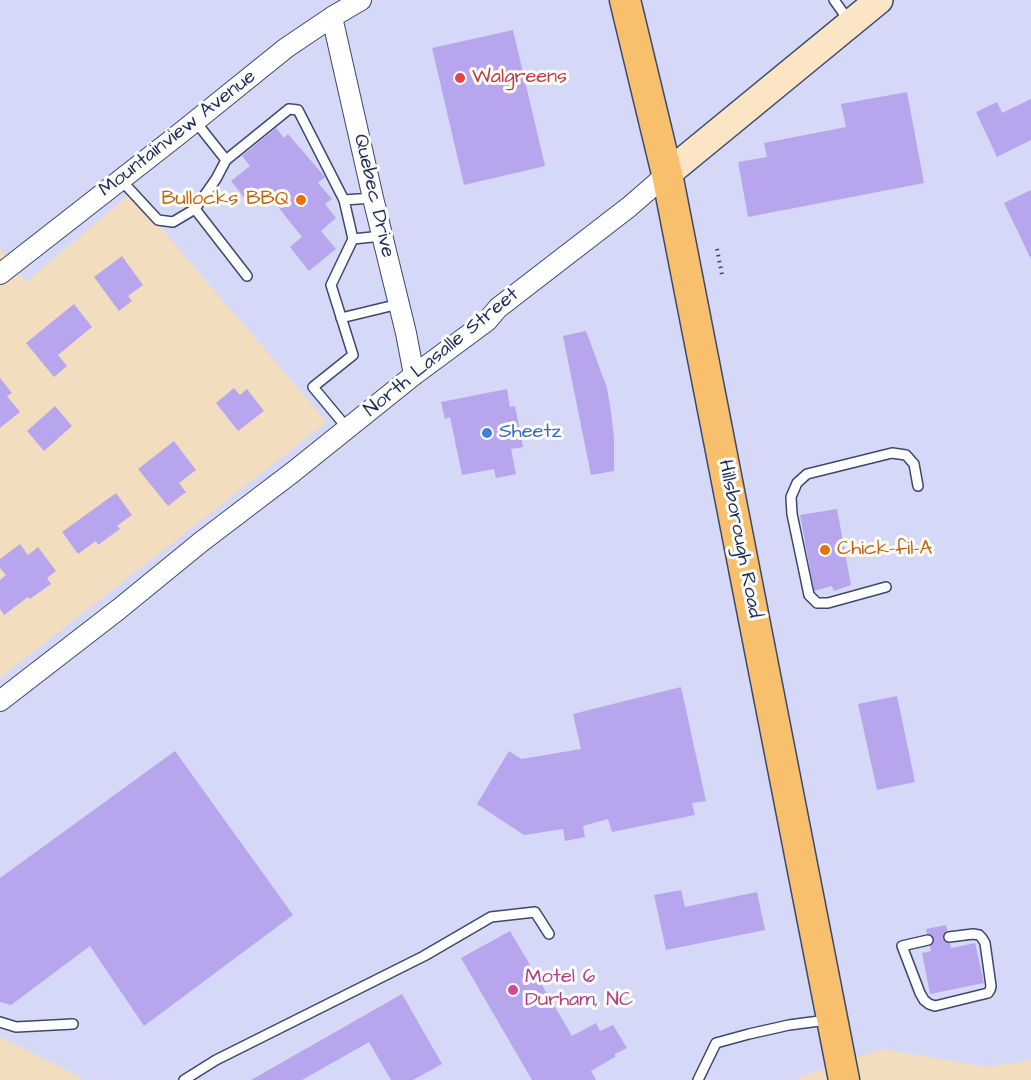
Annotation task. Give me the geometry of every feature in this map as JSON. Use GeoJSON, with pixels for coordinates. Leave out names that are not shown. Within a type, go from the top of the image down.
{"type":"FeatureCollection","features":[{"type":"Feature","properties":{"kind":"main road","name":"Hillsborough Road"},"geometry":{"type":"LineString","coordinates":[[627,0],[667,174],[844,1080]]}},
{"type":"Feature","properties":{"kind":"street","name":"Mountainview Avenue"},"geometry":{"type":"LineString","coordinates":[[0,274],[286,48],[332,16],[361,0]]}},
{"type":"Feature","properties":{"kind":"street","name":"North Lasalle Street"},"geometry":{"type":"LineString","coordinates":[[0,701],[414,375],[487,321],[498,308],[628,207],[879,0]]}},
{"type":"Feature","properties":{"kind":"street","name":"Quebec Drive"},"geometry":{"type":"LineString","coordinates":[[332,16],[414,375]]}},
{"type":"Feature","properties":{"kind":"lane"},"geometry":{"type":"LineString","coordinates":[[834,0],[851,23]]}},
{"type":"Feature","properties":{"kind":"lane"},"geometry":{"type":"LineString","coordinates":[[121,180],[158,220],[173,222],[195,209],[226,160],[289,109],[298,110],[344,200],[353,239],[332,285],[353,355],[313,387],[348,429]]}},
{"type":"Feature","properties":{"kind":"lane"},"geometry":{"type":"LineString","coordinates":[[195,121],[226,160]]}},
{"type":"Feature","properties":{"kind":"lane"},"geometry":{"type":"LineString","coordinates":[[344,200],[373,198]]}},
{"type":"Feature","properties":{"kind":"lane"},"geometry":{"type":"LineString","coordinates":[[195,209],[247,276]]}},
{"type":"Feature","properties":{"kind":"lane"},"geometry":{"type":"LineString","coordinates":[[353,239],[382,236]]}},
{"type":"Feature","properties":{"kind":"lane"},"geometry":{"type":"LineString","coordinates":[[341,318],[399,304]]}},
{"type":"Feature","properties":{"kind":"lane"},"geometry":{"type":"LineString","coordinates":[[886,587],[828,603],[817,603],[809,595],[792,514],[791,497],[797,483],[807,474],[891,453],[906,455],[914,465],[918,486]]}},
{"type":"Feature","properties":{"kind":"lane"},"geometry":{"type":"LineString","coordinates":[[184,1080],[216,1060],[424,956],[491,918],[535,912],[549,934]]}},
{"type":"Feature","properties":{"kind":"lane"},"geometry":{"type":"LineString","coordinates":[[928,940],[902,946],[924,1000],[935,1006],[988,993],[991,986],[982,938],[973,934],[949,937]]}},
{"type":"Feature","properties":{"kind":"lane"},"geometry":{"type":"LineString","coordinates":[[698,1080],[716,1043],[789,1025],[833,1019]]}},
{"type":"Feature","properties":{"kind":"lane"},"geometry":{"type":"LineString","coordinates":[[0,1022],[16,1027],[73,1024]]}},
{"type":"Feature","properties":{"kind":"path"},"geometry":{"type":"LineString","coordinates":[[717,249],[722,275]]}},
{"type":"Feature","properties":{"kind":"shaded area"},"geometry":{"type":"Polygon","coordinates":[[[0,0],[1031,0],[1031,1060],[987,1067],[882,1049],[802,1076],[798,1080],[82,1080],[0,1037],[0,678],[327,422],[131,193],[26,282],[0,248],[0,0]]]}},
{"type":"Feature","properties":{"kind":"building","name":"Walgreens"},"geometry":{"type":"Polygon","coordinates":[[[513,30],[545,166],[464,185],[432,48],[513,30]]]}},
{"type":"Feature","properties":{"kind":"building"},"geometry":{"type":"Polygon","coordinates":[[[907,92],[924,183],[748,217],[738,162],[767,157],[764,143],[846,127],[841,104],[907,92]]]}},
{"type":"Feature","properties":{"kind":"building"},"geometry":{"type":"Polygon","coordinates":[[[1031,99],[1031,140],[997,157],[976,112],[997,102],[1002,113],[1031,99]]]}},
{"type":"Feature","properties":{"kind":"building","name":"Bullocks BBQ"},"geometry":{"type":"Polygon","coordinates":[[[276,128],[284,138],[288,134],[325,177],[318,183],[332,199],[325,204],[336,218],[321,231],[336,249],[309,271],[290,247],[302,237],[263,188],[247,201],[231,181],[250,166],[242,156],[276,128]]]}},
{"type":"Feature","properties":{"kind":"building"},"geometry":{"type":"Polygon","coordinates":[[[1031,190],[1031,259],[1004,203],[1031,190]]]}},
{"type":"Feature","properties":{"kind":"building"},"geometry":{"type":"Polygon","coordinates":[[[122,256],[143,285],[128,296],[132,301],[119,311],[94,277],[122,256]]]}},
{"type":"Feature","properties":{"kind":"building"},"geometry":{"type":"Polygon","coordinates":[[[74,304],[92,327],[58,355],[67,366],[54,377],[26,343],[74,304]]]}},
{"type":"Feature","properties":{"kind":"building","name":"Sheetz"},"geometry":{"type":"Polygon","coordinates":[[[586,331],[607,388],[614,437],[614,471],[591,475],[563,336],[586,331]]]}},
{"type":"Feature","properties":{"kind":"building"},"geometry":{"type":"Polygon","coordinates":[[[0,378],[12,393],[7,396],[20,412],[0,428],[0,378]]]}},
{"type":"Feature","properties":{"kind":"building"},"geometry":{"type":"Polygon","coordinates":[[[234,388],[240,395],[247,389],[264,411],[238,431],[216,403],[234,388]]]}},
{"type":"Feature","properties":{"kind":"building","name":"Sheetz"},"geometry":{"type":"Polygon","coordinates":[[[507,389],[510,407],[515,406],[523,447],[511,449],[516,474],[496,478],[494,469],[462,475],[450,417],[445,419],[441,402],[507,389]]]}},
{"type":"Feature","properties":{"kind":"building"},"geometry":{"type":"Polygon","coordinates":[[[55,406],[72,426],[44,451],[27,431],[55,406]]]}},
{"type":"Feature","properties":{"kind":"building"},"geometry":{"type":"Polygon","coordinates":[[[174,441],[196,470],[179,483],[186,492],[168,506],[138,469],[174,441]]]}},
{"type":"Feature","properties":{"kind":"building"},"geometry":{"type":"Polygon","coordinates":[[[116,493],[132,515],[117,526],[120,529],[98,545],[96,541],[78,554],[62,532],[116,493]]]}},
{"type":"Feature","properties":{"kind":"building","name":"Chick-fil-A"},"geometry":{"type":"Polygon","coordinates":[[[837,509],[851,585],[834,591],[832,586],[814,591],[800,515],[837,509]]]}},
{"type":"Feature","properties":{"kind":"building"},"geometry":{"type":"Polygon","coordinates":[[[20,544],[28,555],[38,547],[56,571],[47,578],[51,584],[30,599],[28,597],[4,615],[0,609],[0,580],[6,575],[0,568],[0,559],[20,544]]]}},
{"type":"Feature","properties":{"kind":"building"},"geometry":{"type":"Polygon","coordinates":[[[681,687],[706,801],[692,803],[695,815],[612,832],[608,819],[583,826],[585,837],[565,841],[563,829],[524,835],[477,804],[509,751],[521,759],[581,749],[573,714],[681,687]]]}},
{"type":"Feature","properties":{"kind":"building"},"geometry":{"type":"Polygon","coordinates":[[[897,696],[915,782],[877,790],[858,704],[897,696]]]}},
{"type":"Feature","properties":{"kind":"building"},"geometry":{"type":"Polygon","coordinates":[[[175,751],[293,915],[144,1026],[90,946],[11,1005],[0,1002],[0,878],[175,751]]]}},
{"type":"Feature","properties":{"kind":"building"},"geometry":{"type":"Polygon","coordinates":[[[681,890],[685,907],[757,892],[765,930],[666,950],[654,895],[681,890]]]}},
{"type":"Feature","properties":{"kind":"building"},"geometry":{"type":"Polygon","coordinates":[[[946,925],[951,948],[975,943],[984,983],[930,994],[922,953],[931,951],[926,929],[946,925]]]}},
{"type":"Feature","properties":{"kind":"building","name":"Motel 6 Durham, NC"},"geometry":{"type":"Polygon","coordinates":[[[510,931],[572,1036],[596,1023],[600,1031],[613,1025],[627,1048],[591,1071],[596,1080],[532,1080],[461,958],[510,931]]]}},
{"type":"Feature","properties":{"kind":"building"},"geometry":{"type":"Polygon","coordinates":[[[402,994],[442,1064],[413,1080],[391,1080],[369,1042],[302,1080],[251,1080],[402,994]]]}},
{"type":"Feature","properties":{"kind":"place","name":"Walgreens"},"geometry":{"type":"Point","coordinates":[460,78]}},
{"type":"Feature","properties":{"kind":"place","name":"Bullocks BBQ"},"geometry":{"type":"Point","coordinates":[301,200]}},
{"type":"Feature","properties":{"kind":"place","name":"Sheetz"},"geometry":{"type":"Point","coordinates":[487,433]}},
{"type":"Feature","properties":{"kind":"place","name":"Chick-fil-A"},"geometry":{"type":"Point","coordinates":[825,550]}},
{"type":"Feature","properties":{"kind":"place","name":"Motel 6 Durham, NC"},"geometry":{"type":"Point","coordinates":[513,990]}}]}
